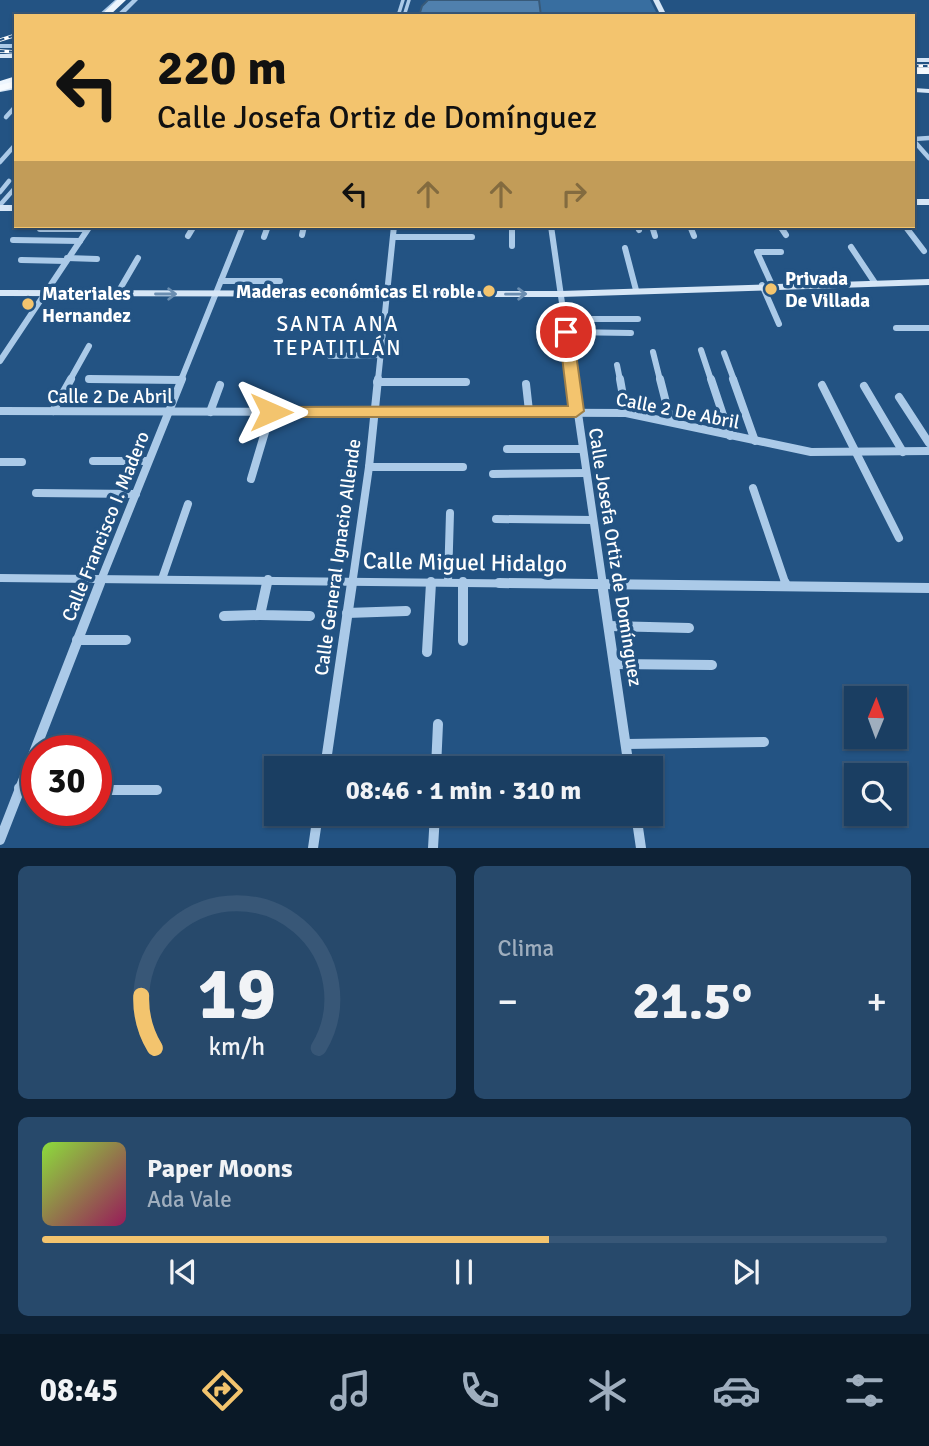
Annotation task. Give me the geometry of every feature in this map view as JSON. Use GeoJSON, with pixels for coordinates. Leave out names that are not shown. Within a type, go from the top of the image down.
{"type":"FeatureCollection","features":[{"type":"Feature","properties":{"kind":"main road"},"geometry":{"type":"LineString","coordinates":[[104,14],[120,0]]}},
{"type":"Feature","properties":{"kind":"main road"},"geometry":{"type":"LineString","coordinates":[[113,14],[129,0]]}},
{"type":"Feature","properties":{"kind":"main road"},"geometry":{"type":"LineString","coordinates":[[0,293],[387,295],[928,283]]}},
{"type":"Feature","properties":{"kind":"street"},"geometry":{"type":"LineString","coordinates":[[120,14],[135,0]]}},
{"type":"Feature","properties":{"kind":"street"},"geometry":{"type":"LineString","coordinates":[[14,108],[6,116],[14,118]]}},
{"type":"Feature","properties":{"kind":"street"},"geometry":{"type":"LineString","coordinates":[[915,141],[929,158]]}},
{"type":"Feature","properties":{"kind":"street"},"geometry":{"type":"LineString","coordinates":[[0,162],[14,147]]}},
{"type":"Feature","properties":{"kind":"street"},"geometry":{"type":"LineString","coordinates":[[0,192],[9,181]]}},
{"type":"Feature","properties":{"kind":"street"},"geometry":{"type":"LineString","coordinates":[[0,206],[14,189]]}},
{"type":"Feature","properties":{"kind":"street"},"geometry":{"type":"LineString","coordinates":[[40,229],[89,228]]}},
{"type":"Feature","properties":{"kind":"street"},"geometry":{"type":"LineString","coordinates":[[0,360],[89,228]]}},
{"type":"Feature","properties":{"kind":"street"},"geometry":{"type":"LineString","coordinates":[[188,236],[193,228]]}},
{"type":"Feature","properties":{"kind":"street","name":"Calle Francisco I. Madero"},"geometry":{"type":"LineString","coordinates":[[0,840],[76,640],[242,228]]}},
{"type":"Feature","properties":{"kind":"street"},"geometry":{"type":"LineString","coordinates":[[264,237],[267,228]]}},
{"type":"Feature","properties":{"kind":"street"},"geometry":{"type":"LineString","coordinates":[[302,235],[304,228]]}},
{"type":"Feature","properties":{"kind":"street","name":"Calle General Ignacio Allende"},"geometry":{"type":"LineString","coordinates":[[327,756],[369,467],[394,228]]}},
{"type":"Feature","properties":{"kind":"street"},"geometry":{"type":"LineString","coordinates":[[512,228],[512,246]]}},
{"type":"Feature","properties":{"kind":"street","name":"Calle Josefa Ortiz de Domínguez"},"geometry":{"type":"LineString","coordinates":[[551,228],[628,756]]}},
{"type":"Feature","properties":{"kind":"street"},"geometry":{"type":"LineString","coordinates":[[653,228],[655,236]]}},
{"type":"Feature","properties":{"kind":"street"},"geometry":{"type":"LineString","coordinates":[[691,228],[694,236]]}},
{"type":"Feature","properties":{"kind":"street"},"geometry":{"type":"LineString","coordinates":[[781,228],[786,235]]}},
{"type":"Feature","properties":{"kind":"street"},"geometry":{"type":"LineString","coordinates":[[907,228],[924,251]]}},
{"type":"Feature","properties":{"kind":"street"},"geometry":{"type":"LineString","coordinates":[[393,237],[471,237]]}},
{"type":"Feature","properties":{"kind":"street"},"geometry":{"type":"LineString","coordinates":[[13,240],[80,240]]}},
{"type":"Feature","properties":{"kind":"street"},"geometry":{"type":"LineString","coordinates":[[851,247],[874,283]]}},
{"type":"Feature","properties":{"kind":"street"},"geometry":{"type":"LineString","coordinates":[[625,248],[636,290]]}},
{"type":"Feature","properties":{"kind":"street"},"geometry":{"type":"LineString","coordinates":[[779,324],[757,252],[781,252]]}},
{"type":"Feature","properties":{"kind":"street"},"geometry":{"type":"LineString","coordinates":[[117,294],[138,258]]}},
{"type":"Feature","properties":{"kind":"street"},"geometry":{"type":"LineString","coordinates":[[20,260],[97,259]]}},
{"type":"Feature","properties":{"kind":"street"},"geometry":{"type":"LineString","coordinates":[[221,281],[280,281]]}},
{"type":"Feature","properties":{"kind":"street"},"geometry":{"type":"LineString","coordinates":[[564,319],[638,319]]}},
{"type":"Feature","properties":{"kind":"street"},"geometry":{"type":"LineString","coordinates":[[896,328],[929,328]]}},
{"type":"Feature","properties":{"kind":"street"},"geometry":{"type":"LineString","coordinates":[[566,332],[631,333]]}},
{"type":"Feature","properties":{"kind":"street"},"geometry":{"type":"LineString","coordinates":[[53,411],[89,346]]}},
{"type":"Feature","properties":{"kind":"street"},"geometry":{"type":"LineString","coordinates":[[701,350],[730,436]]}},
{"type":"Feature","properties":{"kind":"street"},"geometry":{"type":"LineString","coordinates":[[653,352],[671,422]]}},
{"type":"Feature","properties":{"kind":"street"},"geometry":{"type":"LineString","coordinates":[[724,353],[755,441]]}},
{"type":"Feature","properties":{"kind":"street"},"geometry":{"type":"LineString","coordinates":[[330,356],[380,355]]}},
{"type":"Feature","properties":{"kind":"street"},"geometry":{"type":"LineString","coordinates":[[617,365],[626,413]]}},
{"type":"Feature","properties":{"kind":"street"},"geometry":{"type":"LineString","coordinates":[[89,379],[181,380]]}},
{"type":"Feature","properties":{"kind":"street"},"geometry":{"type":"LineString","coordinates":[[377,382],[466,382]]}},
{"type":"Feature","properties":{"kind":"street"},"geometry":{"type":"LineString","coordinates":[[211,412],[220,384]]}},
{"type":"Feature","properties":{"kind":"street"},"geometry":{"type":"LineString","coordinates":[[526,384],[529,411]]}},
{"type":"Feature","properties":{"kind":"street"},"geometry":{"type":"LineString","coordinates":[[822,385],[899,538]]}},
{"type":"Feature","properties":{"kind":"street"},"geometry":{"type":"LineString","coordinates":[[864,386],[903,452]]}},
{"type":"Feature","properties":{"kind":"street"},"geometry":{"type":"LineString","coordinates":[[899,397],[929,443]]}},
{"type":"Feature","properties":{"kind":"street","name":"Calle 2 De Abril"},"geometry":{"type":"LineString","coordinates":[[0,411],[626,413],[811,452],[929,450]]}},
{"type":"Feature","properties":{"kind":"street"},"geometry":{"type":"LineString","coordinates":[[251,479],[271,412]]}},
{"type":"Feature","properties":{"kind":"street"},"geometry":{"type":"LineString","coordinates":[[507,449],[582,449]]}},
{"type":"Feature","properties":{"kind":"street"},"geometry":{"type":"LineString","coordinates":[[93,461],[148,461]]}},
{"type":"Feature","properties":{"kind":"street"},"geometry":{"type":"LineString","coordinates":[[0,462],[22,462]]}},
{"type":"Feature","properties":{"kind":"street"},"geometry":{"type":"LineString","coordinates":[[369,467],[463,467]]}},
{"type":"Feature","properties":{"kind":"street"},"geometry":{"type":"LineString","coordinates":[[493,474],[586,473]]}},
{"type":"Feature","properties":{"kind":"street"},"geometry":{"type":"LineString","coordinates":[[753,488],[786,586]]}},
{"type":"Feature","properties":{"kind":"street"},"geometry":{"type":"LineString","coordinates":[[36,494],[136,494]]}},
{"type":"Feature","properties":{"kind":"street"},"geometry":{"type":"LineString","coordinates":[[162,579],[188,504]]}},
{"type":"Feature","properties":{"kind":"street"},"geometry":{"type":"LineString","coordinates":[[448,581],[450,513]]}},
{"type":"Feature","properties":{"kind":"street"},"geometry":{"type":"LineString","coordinates":[[496,519],[593,520]]}},
{"type":"Feature","properties":{"kind":"street","name":"Calle Miguel Hidalgo"},"geometry":{"type":"LineString","coordinates":[[0,578],[929,588]]}},
{"type":"Feature","properties":{"kind":"street"},"geometry":{"type":"LineString","coordinates":[[260,615],[268,579]]}},
{"type":"Feature","properties":{"kind":"street"},"geometry":{"type":"LineString","coordinates":[[427,652],[431,581]]}},
{"type":"Feature","properties":{"kind":"street"},"geometry":{"type":"LineString","coordinates":[[463,581],[463,641]]}},
{"type":"Feature","properties":{"kind":"street"},"geometry":{"type":"LineString","coordinates":[[347,613],[406,611]]}},
{"type":"Feature","properties":{"kind":"street"},"geometry":{"type":"LineString","coordinates":[[224,616],[310,616]]}},
{"type":"Feature","properties":{"kind":"street"},"geometry":{"type":"LineString","coordinates":[[609,626],[689,628]]}},
{"type":"Feature","properties":{"kind":"street"},"geometry":{"type":"LineString","coordinates":[[76,640],[126,640]]}},
{"type":"Feature","properties":{"kind":"street"},"geometry":{"type":"LineString","coordinates":[[615,664],[712,665]]}},
{"type":"Feature","properties":{"kind":"street"},"geometry":{"type":"LineString","coordinates":[[437,756],[438,724]]}},
{"type":"Feature","properties":{"kind":"street"},"geometry":{"type":"LineString","coordinates":[[626,744],[764,742]]}},
{"type":"Feature","properties":{"kind":"street"},"geometry":{"type":"LineString","coordinates":[[112,790],[157,790]]}},
{"type":"Feature","properties":{"kind":"street"},"geometry":{"type":"LineString","coordinates":[[313,848],[316,826]]}},
{"type":"Feature","properties":{"kind":"street"},"geometry":{"type":"LineString","coordinates":[[433,848],[434,826]]}},
{"type":"Feature","properties":{"kind":"street"},"geometry":{"type":"LineString","coordinates":[[638,826],[641,848]]}},
{"type":"Feature","properties":{"kind":"shaded area"},"geometry":{"type":"Polygon","coordinates":[[[537,0],[650,0],[657,14],[539,14],[537,0]]]}},
{"type":"Feature","properties":{"kind":"building"},"geometry":{"type":"Polygon","coordinates":[[[428,0],[539,0],[541,14],[420,14],[428,0]]]}},
{"type":"Feature","properties":{"kind":"railway"},"geometry":{"type":"LineString","coordinates":[[0,40],[14,36]]}},
{"type":"Feature","properties":{"kind":"railway"},"geometry":{"type":"LineString","coordinates":[[0,51],[14,52]]}},
{"type":"Feature","properties":{"kind":"railway"},"geometry":{"type":"LineString","coordinates":[[915,66],[929,66]]}},
{"type":"Feature","properties":{"kind":"place","name":"Privada De Villada"},"geometry":{"type":"Point","coordinates":[771,289]}},
{"type":"Feature","properties":{"kind":"place","name":"Maderas económicas El roble"},"geometry":{"type":"Point","coordinates":[489,291]}},
{"type":"Feature","properties":{"kind":"place","name":"Materiales Hernandez"},"geometry":{"type":"Point","coordinates":[28,304]}},
{"type":"Feature","properties":{"kind":"district","name":"SANTA ANA TEPATITLÁN"},"geometry":{"type":"Point","coordinates":[338,336]}},
{"type":"Feature","properties":{"kind":"route"},"geometry":{"type":"LineString","coordinates":[[271,412],[576,411],[566,332]]}}]}
